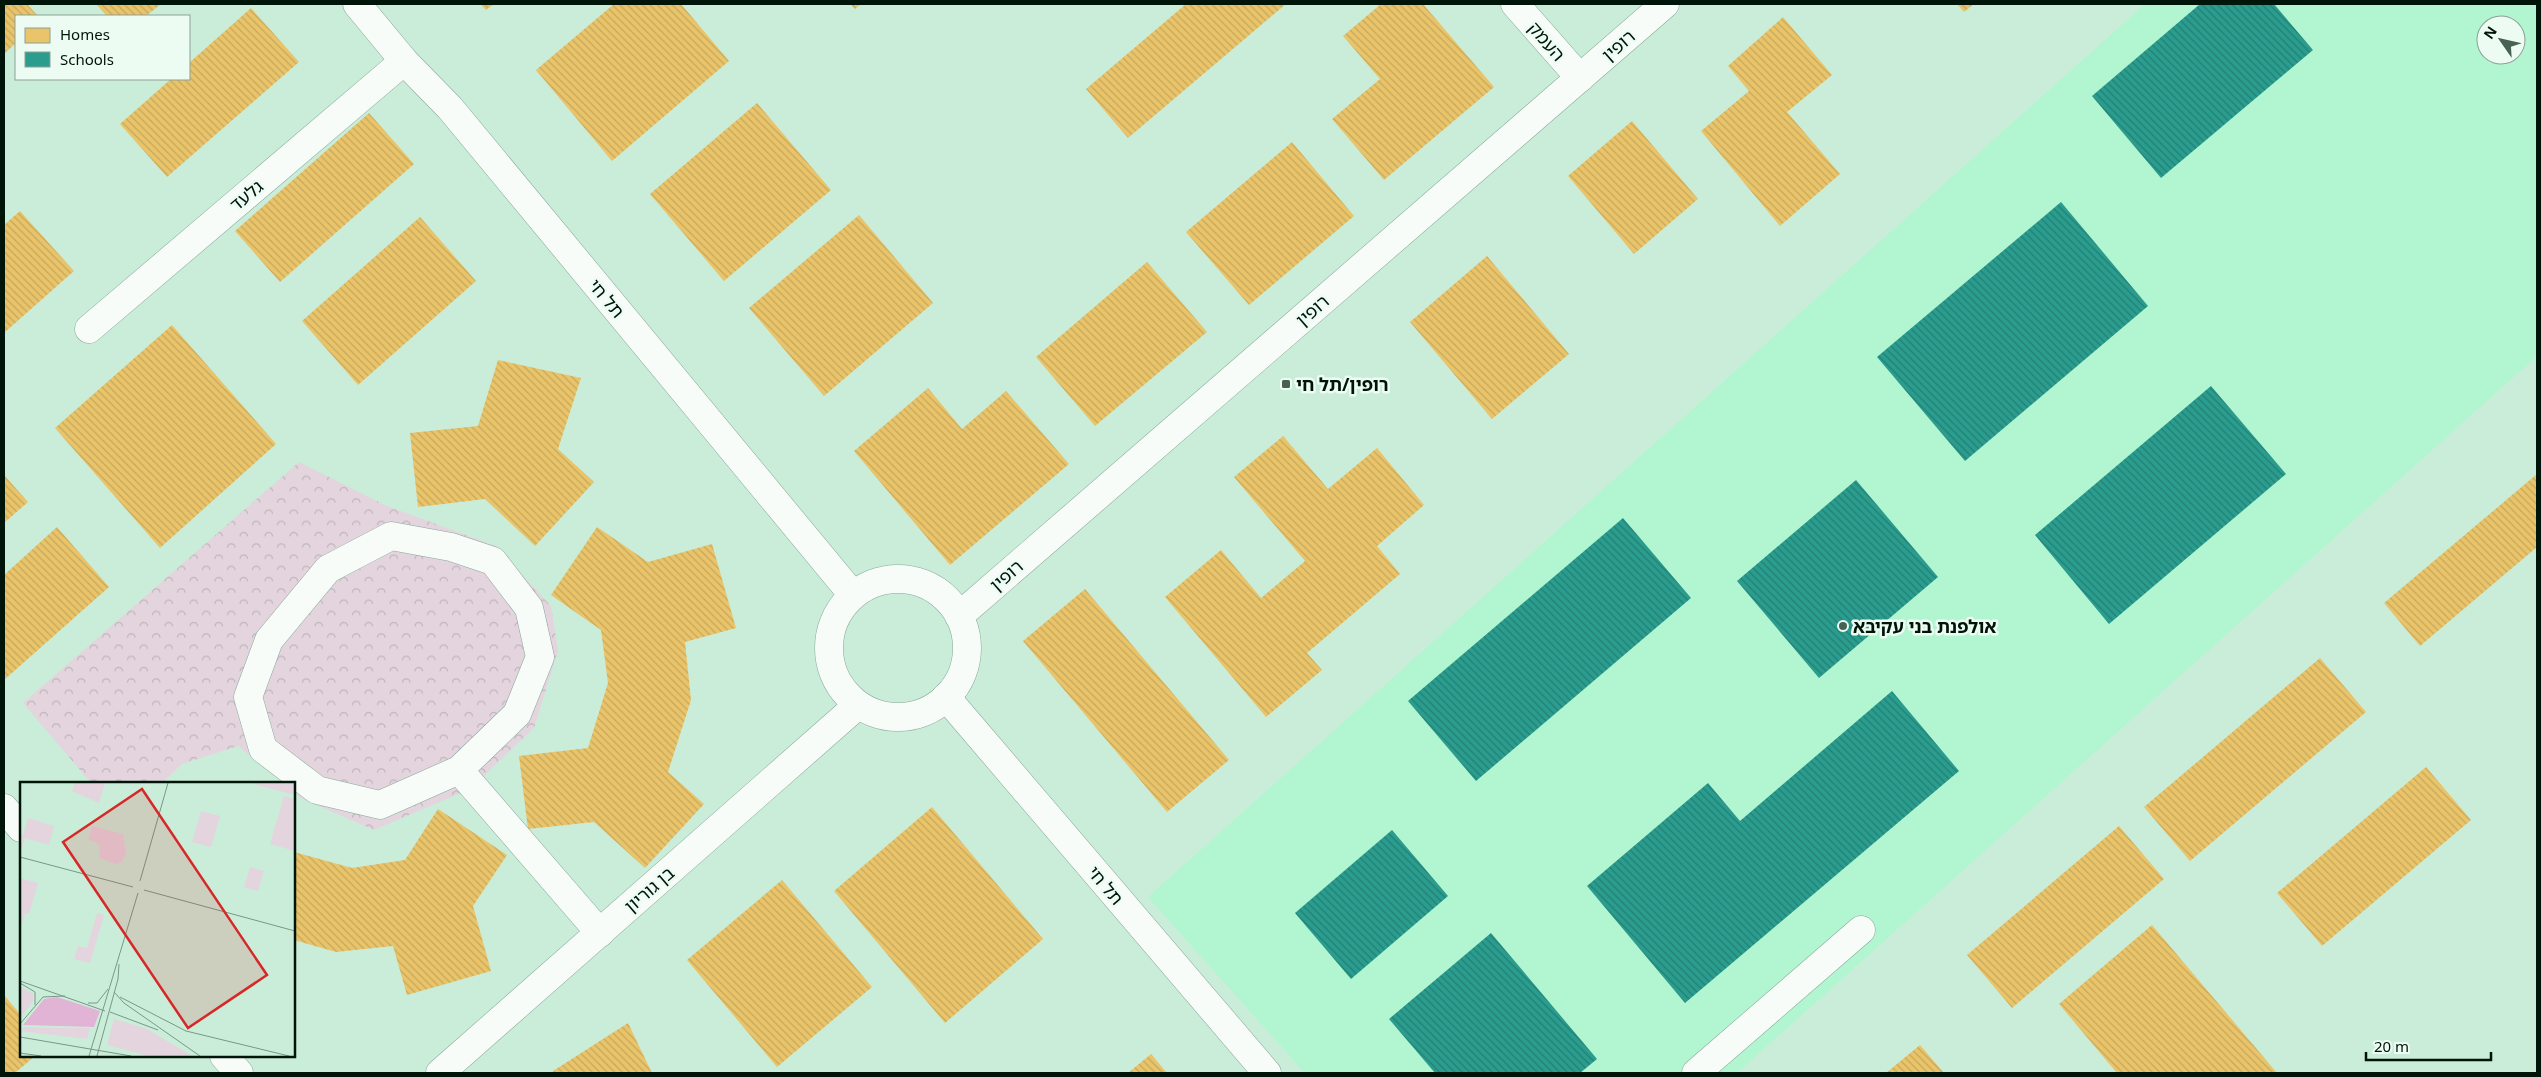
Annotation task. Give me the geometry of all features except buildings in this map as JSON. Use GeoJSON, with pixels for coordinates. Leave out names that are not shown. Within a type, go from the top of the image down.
{"type":"FeatureCollection","features":[{"type":"Feature","properties":{"kind":"street","name":"תל חי"},"geometry":{"type":"LineString","coordinates":[[357,4],[404,61],[450,108],[854,595]]}},
{"type":"Feature","properties":{"kind":"street","name":"העמק"},"geometry":{"type":"LineString","coordinates":[[1515,4],[1580,78]]}},
{"type":"Feature","properties":{"kind":"street","name":"רופין"},"geometry":{"type":"LineString","coordinates":[[959,616],[1665,4]]}},
{"type":"Feature","properties":{"kind":"street","name":"גלעד"},"geometry":{"type":"LineString","coordinates":[[89,329],[404,61]]}},
{"type":"Feature","properties":{"kind":"street"},"geometry":{"type":"LineString","coordinates":[[391,536],[451,547],[493,561],[529,608],[540,657],[516,714],[459,770],[380,805],[317,790],[263,749],[248,698],[269,640],[328,568],[391,536]]}},
{"type":"Feature","properties":{"kind":"street"},"geometry":{"type":"LineString","coordinates":[[900,578],[924,584],[944,597],[959,616],[964,630],[966,654],[960,677],[946,697],[927,710],[904,717],[880,715],[858,705],[838,683],[829,660],[829,636],[838,614],[854,595],[877,582],[900,578]]}},
{"type":"Feature","properties":{"kind":"street","name":"תל חי"},"geometry":{"type":"LineString","coordinates":[[946,697],[1267,1073]]}},
{"type":"Feature","properties":{"kind":"street","name":"בן גוריון"},"geometry":{"type":"LineString","coordinates":[[440,1073],[858,705]]}},
{"type":"Feature","properties":{"kind":"street"},"geometry":{"type":"LineString","coordinates":[[459,770],[600,933]]}},
{"type":"Feature","properties":{"kind":"street"},"geometry":{"type":"LineString","coordinates":[[4,808],[20,827]]}},
{"type":"Feature","properties":{"kind":"street"},"geometry":{"type":"LineString","coordinates":[[1696,1073],[1860,930]]}},
{"type":"Feature","properties":{"kind":"street"},"geometry":{"type":"LineString","coordinates":[[225,1057],[239,1073]]}},
{"type":"Feature","properties":{"kind":"shaded area","name":"אולפנת בני עקיבא"},"geometry":{"type":"Polygon","coordinates":[[[2145,4],[2537,4],[2537,356],[1737,1073],[1305,1073],[1148,897],[2145,4]]]}},
{"type":"Feature","properties":{"kind":"green space"},"geometry":{"type":"Polygon","coordinates":[[[299,462],[387,506],[496,546],[551,606],[558,651],[534,728],[470,789],[374,830],[303,799],[295,793],[295,782],[283,782],[238,746],[182,764],[163,782],[90,782],[23,703],[299,462]]]}},
{"type":"Feature","properties":{"kind":"place","name":"רופין/תל חי"},"geometry":{"type":"Point","coordinates":[1286,384]}},
{"type":"Feature","properties":{"kind":"place","name":"אולפנת בני עקיבא"},"geometry":{"type":"Point","coordinates":[1843,626]}}]}
